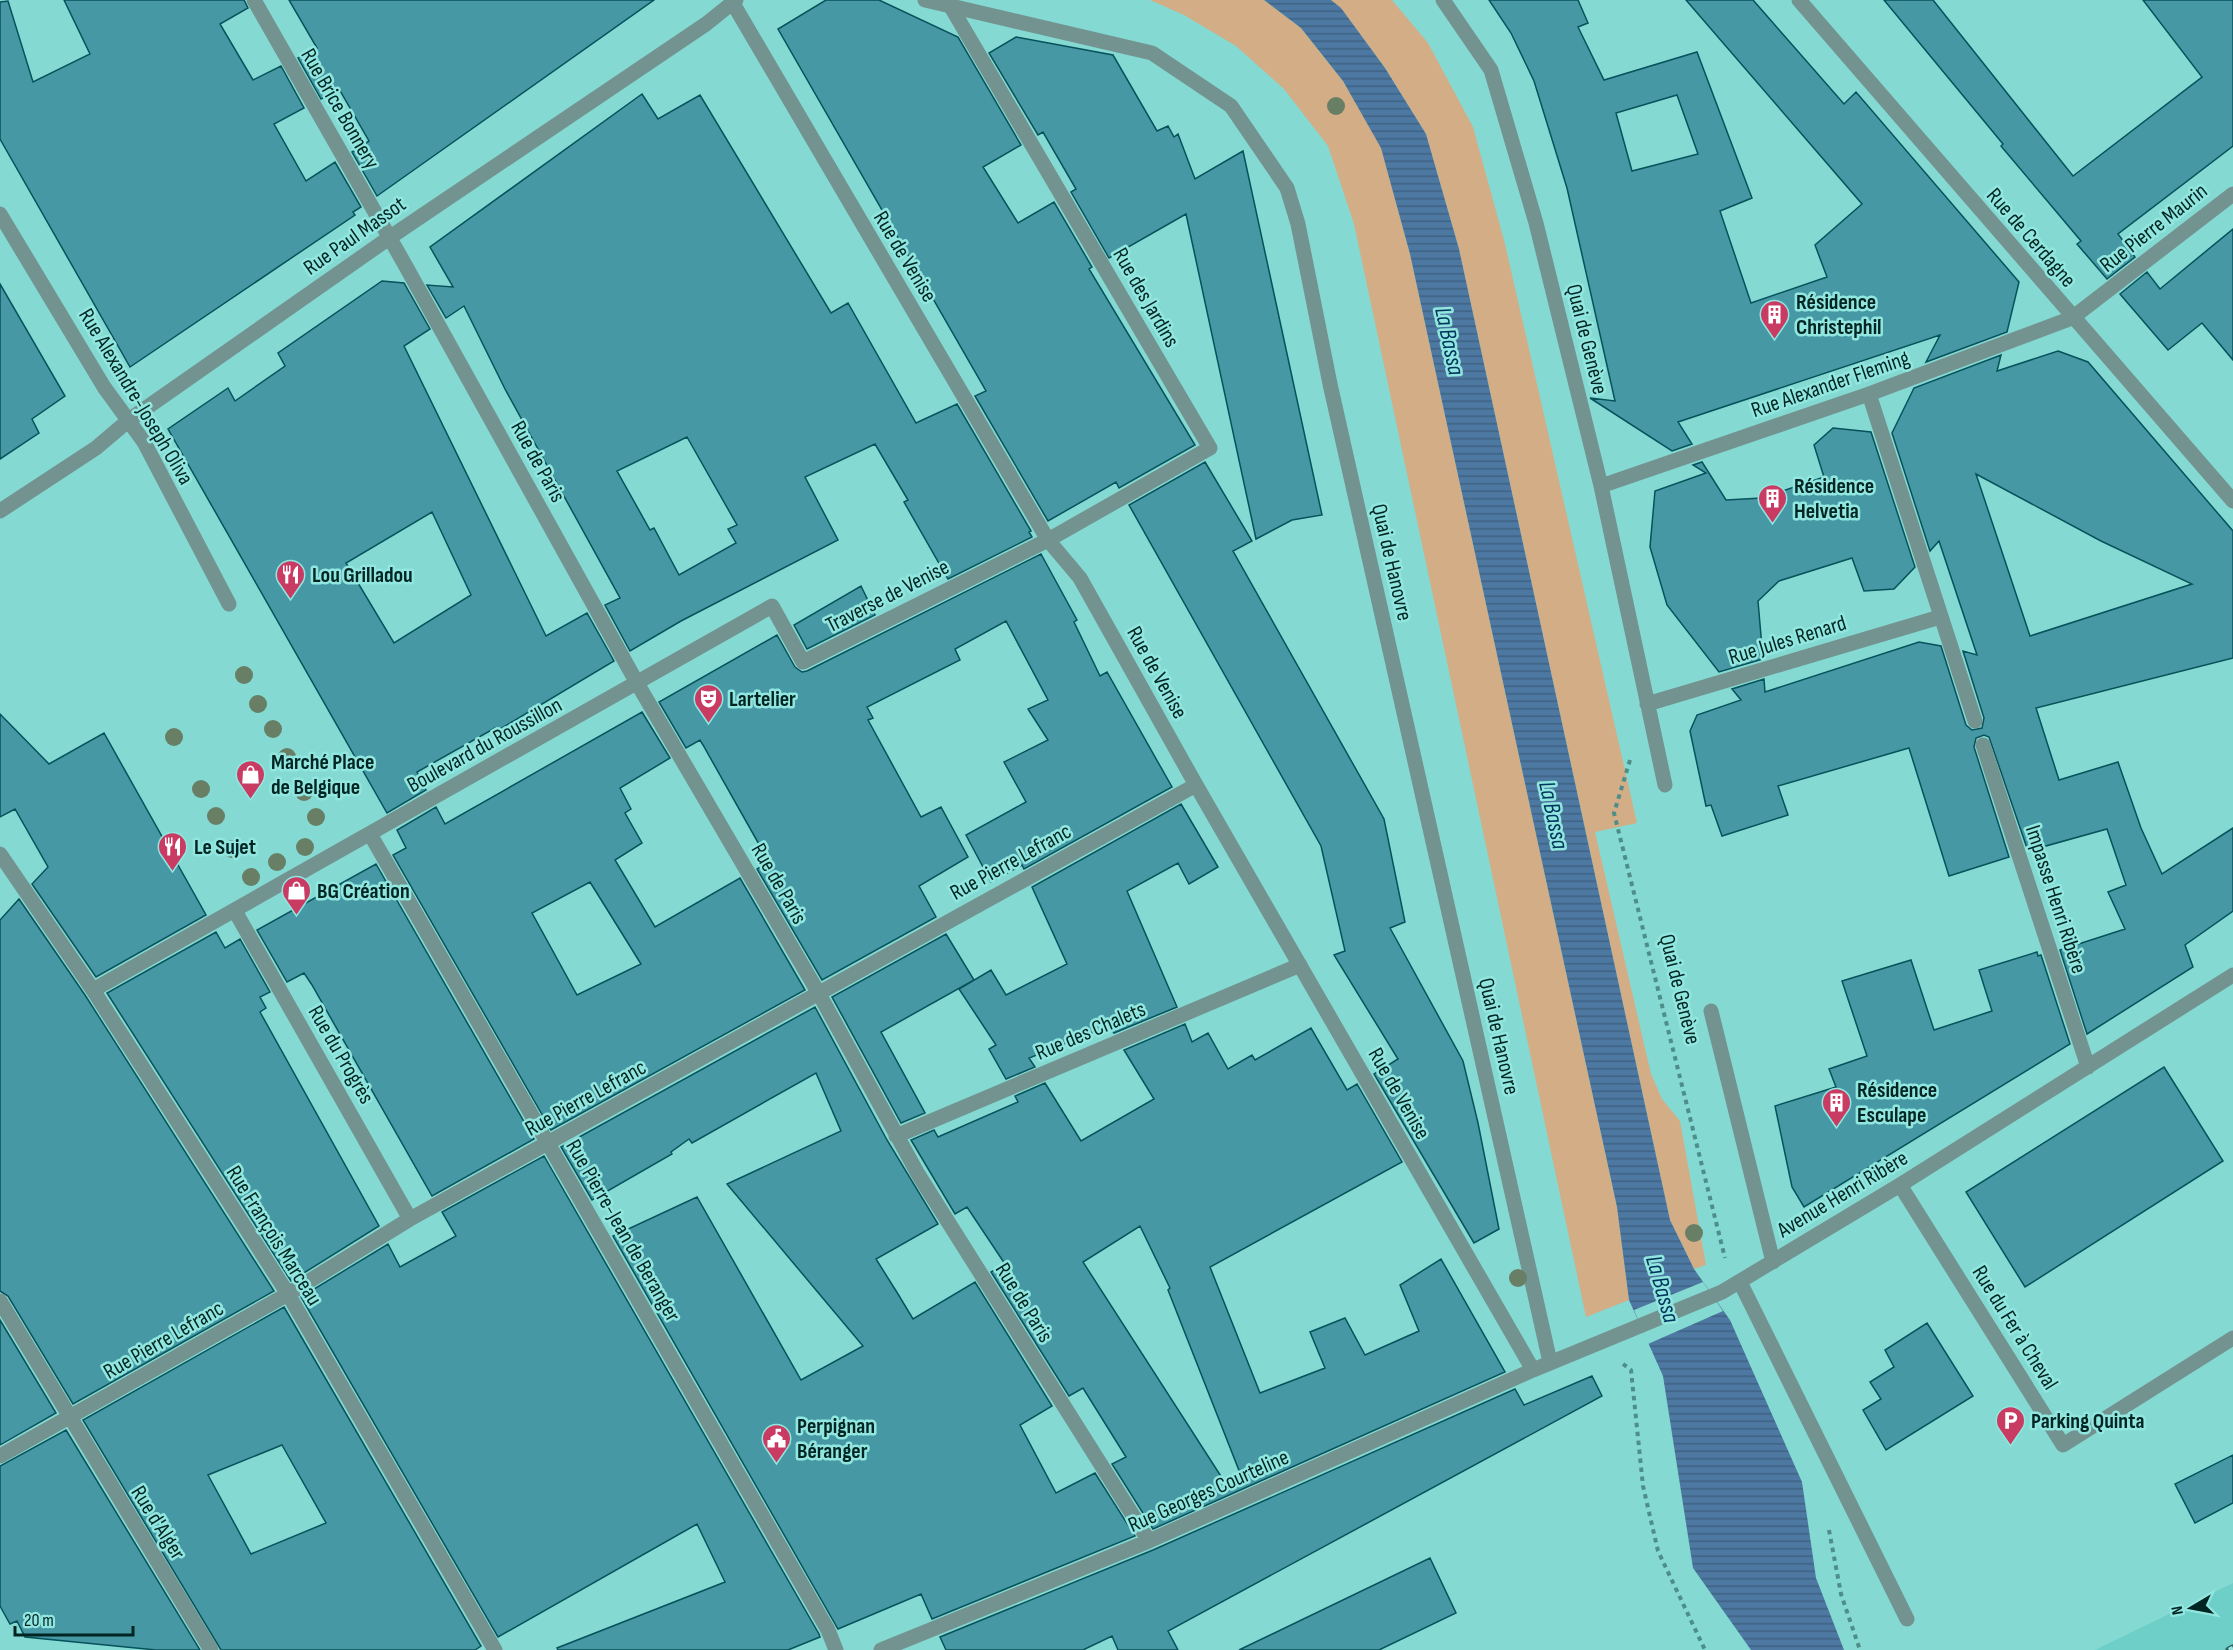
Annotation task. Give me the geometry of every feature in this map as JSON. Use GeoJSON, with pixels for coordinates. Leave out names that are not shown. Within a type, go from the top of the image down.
{"type":"FeatureCollection","features":[{"type":"Feature","properties":{"kind":"street","name":"Rue Brice Bonnery"},"geometry":{"type":"LineString","coordinates":[[254,0],[389,238]]}},
{"type":"Feature","properties":{"kind":"street","name":"Quai de Hanovre"},"geometry":{"type":"LineString","coordinates":[[925,0],[1152,53],[1231,106],[1287,188],[1298,224],[1335,407],[1550,1362]]}},
{"type":"Feature","properties":{"kind":"street","name":"Quai de Genève"},"geometry":{"type":"LineString","coordinates":[[1443,0],[1491,70],[1536,224],[1601,486],[1665,785]]}},
{"type":"Feature","properties":{"kind":"street","name":"Rue de Cerdagne"},"geometry":{"type":"LineString","coordinates":[[1799,0],[2072,318],[2233,501]]}},
{"type":"Feature","properties":{"kind":"street","name":"Rue Paul Massot"},"geometry":{"type":"LineString","coordinates":[[0,511],[96,448],[129,420],[389,238],[706,24],[733,1]]}},
{"type":"Feature","properties":{"kind":"street","name":"Rue de Venise"},"geometry":{"type":"LineString","coordinates":[[733,1],[1048,540],[1080,578],[1533,1370]]}},
{"type":"Feature","properties":{"kind":"street","name":"Rue des Jardins"},"geometry":{"type":"LineString","coordinates":[[951,7],[1210,448],[1048,540]]}},
{"type":"Feature","properties":{"kind":"street","name":"Rue Pierre Maurin"},"geometry":{"type":"LineString","coordinates":[[2072,318],[2233,194]]}},
{"type":"Feature","properties":{"kind":"street","name":"Rue Alexandre-Joseph Oliva"},"geometry":{"type":"LineString","coordinates":[[0,214],[104,387],[144,442],[229,604]]}},
{"type":"Feature","properties":{"kind":"street","name":"Rue de Paris"},"geometry":{"type":"LineString","coordinates":[[389,238],[637,683],[818,992],[896,1136],[1149,1541]]}},
{"type":"Feature","properties":{"kind":"street","name":"Rue Alexander Fleming"},"geometry":{"type":"LineString","coordinates":[[1601,486],[1869,394],[2072,318]]}},
{"type":"Feature","properties":{"kind":"street"},"geometry":{"type":"LineString","coordinates":[[1869,394],[1975,721]]}},
{"type":"Feature","properties":{"kind":"street","name":"Traverse de Venise"},"geometry":{"type":"LineString","coordinates":[[772,606],[803,663],[1048,540]]}},
{"type":"Feature","properties":{"kind":"street","name":"Boulevard du Roussillon"},"geometry":{"type":"LineString","coordinates":[[93,990],[772,606]]}},
{"type":"Feature","properties":{"kind":"street","name":"Rue Jules Renard"},"geometry":{"type":"LineString","coordinates":[[1647,704],[1940,617]]}},
{"type":"Feature","properties":{"kind":"street","name":"Impasse Henri Ribère"},"geometry":{"type":"LineString","coordinates":[[1983,745],[2088,1067]]}},
{"type":"Feature","properties":{"kind":"street","name":"Rue Pierre Lefranc"},"geometry":{"type":"LineString","coordinates":[[0,1456],[288,1294],[410,1219],[1196,784]]}},
{"type":"Feature","properties":{"kind":"street","name":"Rue Pierre-Jean de Beranger"},"geometry":{"type":"LineString","coordinates":[[370,834],[828,1630],[836,1650]]}},
{"type":"Feature","properties":{"kind":"street","name":"Rue François Marceau"},"geometry":{"type":"LineString","coordinates":[[0,854],[93,990],[288,1294],[495,1650]]}},
{"type":"Feature","properties":{"kind":"street","name":"Rue du Progrès"},"geometry":{"type":"LineString","coordinates":[[235,911],[410,1219]]}},
{"type":"Feature","properties":{"kind":"street","name":"Rue des Chalets"},"geometry":{"type":"LineString","coordinates":[[896,1136],[1300,965]]}},
{"type":"Feature","properties":{"kind":"street","name":"Avenue Henri Ribère"},"geometry":{"type":"LineString","coordinates":[[1550,1362],[1595,1346],[1731,1287],[1900,1185],[2233,975]]}},
{"type":"Feature","properties":{"kind":"street"},"geometry":{"type":"LineString","coordinates":[[1711,1011],[1773,1262]]}},
{"type":"Feature","properties":{"kind":"street","name":"Rue du Fer à Cheval"},"geometry":{"type":"LineString","coordinates":[[1900,1185],[2063,1445],[2233,1338]]}},
{"type":"Feature","properties":{"kind":"street"},"geometry":{"type":"LineString","coordinates":[[1731,1287],[1907,1619]]}},
{"type":"Feature","properties":{"kind":"street","name":"Rue d'Alger"},"geometry":{"type":"LineString","coordinates":[[0,1301],[212,1650]]}},
{"type":"Feature","properties":{"kind":"street","name":"Rue Georges Courteline"},"geometry":{"type":"LineString","coordinates":[[880,1650],[1149,1541],[1550,1362]]}},
{"type":"Feature","properties":{"kind":"path","name":"Quai de Genève"},"geometry":{"type":"LineString","coordinates":[[1630,759],[1614,813],[1731,1287]]}},
{"type":"Feature","properties":{"kind":"path"},"geometry":{"type":"LineString","coordinates":[[1595,1346],[1631,1370],[1643,1486],[1658,1551],[1706,1650]]}},
{"type":"Feature","properties":{"kind":"shaded area"},"geometry":{"type":"Polygon","coordinates":[[[1150,0],[1264,0],[1301,28],[1343,81],[1381,147],[1410,254],[1617,1207],[1629,1300],[1586,1317],[1354,224],[1328,146],[1284,89],[1236,46],[1184,15],[1150,0]]]}},
{"type":"Feature","properties":{"kind":"shaded area"},"geometry":{"type":"Polygon","coordinates":[[[1331,0],[1392,0],[1428,43],[1473,127],[1505,244],[1637,823],[1595,832],[1651,1074],[1662,1099],[1680,1121],[1706,1265],[1694,1269],[1670,1220],[1459,249],[1426,134],[1385,68],[1341,9],[1331,0]]]}},
{"type":"Feature","properties":{"kind":"shaded area"},"geometry":{"type":"Polygon","coordinates":[[[2233,1583],[2233,1650],[2095,1650],[2101,1647],[2233,1583]]]}},
{"type":"Feature","properties":{"kind":"water","name":"La Bassa"},"geometry":{"type":"Polygon","coordinates":[[[1264,0],[1331,0],[1341,8],[1385,68],[1426,134],[1459,249],[1670,1220],[1694,1269],[1730,1320],[1802,1482],[1816,1578],[1844,1650],[1751,1650],[1693,1568],[1663,1376],[1629,1300],[1617,1207],[1410,254],[1381,148],[1343,81],[1301,28],[1264,0]]]}},
{"type":"Feature","properties":{"kind":"pier"},"geometry":{"type":"Polygon","coordinates":[[[1703,1282],[1723,1311],[1648,1344],[1634,1310],[1703,1282]]]}},
{"type":"Feature","properties":{"kind":"building"},"geometry":{"type":"Polygon","coordinates":[[[64,0],[244,0],[248,8],[220,24],[253,80],[281,66],[304,108],[274,124],[306,181],[335,162],[361,207],[353,212],[355,215],[130,367],[0,139],[0,2],[8,1],[33,82],[90,54],[64,0]]]}},
{"type":"Feature","properties":{"kind":"building"},"geometry":{"type":"Polygon","coordinates":[[[289,0],[654,0],[377,196],[352,152],[369,141],[339,89],[321,99],[298,58],[317,48],[289,0]]]}},
{"type":"Feature","properties":{"kind":"building"},"geometry":{"type":"Polygon","coordinates":[[[826,0],[879,0],[958,37],[1021,145],[983,167],[1018,223],[1054,202],[1092,267],[1089,269],[1195,445],[1119,488],[1116,482],[1048,521],[975,396],[986,391],[778,29],[826,0]]]}},
{"type":"Feature","properties":{"kind":"building"},"geometry":{"type":"Polygon","coordinates":[[[1489,0],[1578,0],[1588,23],[1578,27],[1604,80],[1697,52],[1752,198],[1720,211],[1751,303],[1827,277],[1815,245],[1862,204],[1686,0],[1753,0],[1844,104],[1856,92],[2019,282],[2007,332],[1926,362],[1940,335],[1678,422],[1692,444],[1672,451],[1590,398],[1615,401],[1567,188],[1534,81],[1511,33],[1489,0]],[[1677,95],[1616,113],[1632,171],[1698,154],[1677,95]]]}},
{"type":"Feature","properties":{"kind":"building"},"geometry":{"type":"Polygon","coordinates":[[[1884,0],[1933,0],[2073,176],[2202,77],[2143,0],[2233,0],[2233,146],[2118,234],[2135,257],[2107,279],[2077,244],[2081,241],[2001,146],[2003,144],[1884,0]]]}},
{"type":"Feature","properties":{"kind":"building"},"geometry":{"type":"Polygon","coordinates":[[[1016,37],[1113,55],[1157,131],[1168,126],[1174,137],[1178,134],[1195,179],[1243,151],[1322,515],[1292,520],[1256,539],[1186,214],[1109,258],[1071,192],[1076,189],[1043,132],[1038,135],[989,53],[1016,37]]]}},
{"type":"Feature","properties":{"kind":"building"},"geometry":{"type":"Polygon","coordinates":[[[642,94],[658,119],[700,95],[831,313],[848,303],[916,423],[957,404],[1031,531],[1029,532],[1032,537],[948,579],[904,502],[908,500],[875,444],[805,477],[838,540],[681,621],[630,651],[605,605],[620,598],[505,389],[464,306],[446,318],[427,285],[453,287],[430,247],[642,94]],[[687,437],[617,471],[650,530],[654,528],[679,575],[736,543],[728,529],[737,525],[687,437]]]}},
{"type":"Feature","properties":{"kind":"building"},"geometry":{"type":"Polygon","coordinates":[[[2233,229],[2233,360],[2202,323],[2168,350],[2120,294],[2147,272],[2160,289],[2233,229]]]}},
{"type":"Feature","properties":{"kind":"building"},"geometry":{"type":"Polygon","coordinates":[[[382,281],[404,283],[430,329],[404,346],[546,636],[587,613],[614,661],[497,731],[495,728],[417,772],[426,790],[387,813],[168,429],[228,388],[235,401],[285,366],[278,353],[382,281]],[[432,512],[346,563],[394,643],[471,595],[432,512]]]}},
{"type":"Feature","properties":{"kind":"building"},"geometry":{"type":"Polygon","coordinates":[[[0,284],[65,396],[32,419],[39,433],[0,459],[0,284]]]}},
{"type":"Feature","properties":{"kind":"building"},"geometry":{"type":"Polygon","coordinates":[[[2058,351],[2088,362],[2233,531],[2233,658],[2036,708],[2059,780],[2118,762],[2141,828],[2162,874],[2233,828],[2233,911],[2185,945],[2193,967],[2087,1034],[2060,950],[2125,929],[2108,892],[2126,885],[2107,829],[2028,851],[1989,737],[1984,735],[1976,738],[1974,747],[2009,857],[1949,876],[1909,748],[1778,786],[1788,815],[1722,836],[1711,805],[1706,806],[1690,731],[1697,715],[1741,700],[1732,689],[1764,679],[1765,692],[1919,642],[1941,646],[1966,725],[1972,730],[1982,728],[1984,718],[1963,651],[1977,655],[1939,541],[1930,551],[1892,433],[1914,388],[2001,355],[1997,371],[2058,351]],[[1976,474],[2030,636],[2192,584],[2101,541],[1976,474]]]}},
{"type":"Feature","properties":{"kind":"building","name":"Résidence Helvetia"},"geometry":{"type":"Polygon","coordinates":[[[1833,428],[1871,432],[1915,567],[1894,589],[1864,591],[1852,558],[1779,581],[1758,601],[1763,659],[1719,672],[1667,605],[1650,547],[1655,491],[1706,473],[1693,465],[1702,462],[1726,500],[1762,498],[1824,477],[1814,445],[1833,428]]]}},
{"type":"Feature","properties":{"kind":"building"},"geometry":{"type":"Polygon","coordinates":[[[1205,462],[1252,541],[1233,551],[1384,819],[1405,922],[1390,928],[1463,1061],[1478,1123],[1499,1229],[1474,1243],[1374,1074],[1398,1059],[1334,955],[1345,951],[1321,846],[1129,505],[1205,462]]]}},
{"type":"Feature","properties":{"kind":"building"},"geometry":{"type":"Polygon","coordinates":[[[1041,554],[1077,620],[1074,622],[1100,676],[1107,672],[1172,787],[1024,869],[1022,865],[991,882],[966,835],[1026,802],[1004,762],[1048,740],[1028,709],[1048,700],[1006,621],[955,649],[960,660],[867,707],[873,718],[868,720],[921,817],[941,807],[968,857],[919,886],[936,917],[822,980],[757,869],[769,862],[703,745],[700,740],[686,748],[659,702],[777,635],[795,667],[802,672],[807,671],[1041,554]]]}},
{"type":"Feature","properties":{"kind":"building"},"geometry":{"type":"Polygon","coordinates":[[[861,586],[875,615],[807,649],[794,625],[861,586]]]}},
{"type":"Feature","properties":{"kind":"building"},"geometry":{"type":"Polygon","coordinates":[[[642,712],[670,758],[620,788],[631,809],[625,813],[642,843],[615,860],[655,927],[740,878],[805,990],[551,1130],[393,855],[406,848],[397,830],[436,807],[445,824],[642,712]],[[590,882],[532,913],[577,995],[641,964],[590,882]]]}},
{"type":"Feature","properties":{"kind":"building"},"geometry":{"type":"Polygon","coordinates":[[[0,714],[49,764],[104,733],[206,915],[96,977],[32,884],[48,867],[15,809],[0,817],[0,714]]]}},
{"type":"Feature","properties":{"kind":"building"},"geometry":{"type":"Polygon","coordinates":[[[1181,804],[1218,867],[1189,884],[1178,863],[1127,891],[1177,1007],[1114,1033],[1109,1026],[1029,1058],[1035,1067],[1006,1079],[989,1049],[996,1045],[959,989],[991,970],[1006,995],[1067,964],[1032,887],[1181,804]]]}},
{"type":"Feature","properties":{"kind":"building"},"geometry":{"type":"Polygon","coordinates":[[[376,864],[534,1139],[432,1196],[312,985],[304,973],[287,982],[257,930],[376,864]]]}},
{"type":"Feature","properties":{"kind":"building"},"geometry":{"type":"Polygon","coordinates":[[[19,899],[85,995],[274,1291],[73,1404],[8,1296],[0,1291],[0,920],[19,899]]]}},
{"type":"Feature","properties":{"kind":"building"},"geometry":{"type":"Polygon","coordinates":[[[216,932],[225,948],[240,939],[270,992],[260,997],[266,1008],[260,1012],[379,1226],[291,1281],[107,993],[216,932]]]}},
{"type":"Feature","properties":{"kind":"building"},"geometry":{"type":"Polygon","coordinates":[[[946,934],[974,980],[881,1032],[925,1113],[901,1123],[832,997],[946,934]]]}},
{"type":"Feature","properties":{"kind":"building"},"geometry":{"type":"Polygon","coordinates":[[[2037,952],[2038,956],[2041,955],[2070,1044],[1804,1207],[1792,1187],[1775,1106],[1836,1087],[1829,1069],[1867,1056],[1842,981],[1911,960],[1934,1030],[1992,1011],[1979,970],[2037,952]]]}},
{"type":"Feature","properties":{"kind":"building"},"geometry":{"type":"Polygon","coordinates":[[[815,1007],[887,1140],[938,1224],[876,1259],[913,1319],[975,1282],[1052,1406],[1020,1425],[1056,1493],[1095,1473],[1135,1536],[932,1619],[921,1594],[838,1629],[613,1236],[697,1197],[801,1380],[863,1346],[727,1184],[841,1131],[816,1073],[692,1143],[689,1139],[671,1152],[672,1154],[592,1200],[561,1147],[815,1007]]]}},
{"type":"Feature","properties":{"kind":"building"},"geometry":{"type":"Polygon","coordinates":[[[1185,1024],[1192,1042],[1208,1033],[1228,1069],[1252,1055],[1255,1060],[1311,1028],[1347,1090],[1357,1084],[1402,1162],[1210,1267],[1260,1393],[1325,1368],[1310,1332],[1345,1318],[1365,1355],[1419,1331],[1400,1285],[1441,1259],[1505,1372],[1153,1529],[1112,1464],[1126,1457],[1083,1388],[1069,1396],[991,1272],[1005,1264],[967,1207],[955,1214],[911,1140],[934,1130],[938,1137],[1018,1102],[1015,1096],[1045,1083],[1081,1141],[1154,1099],[1124,1050],[1185,1024]],[[1140,1226],[1083,1262],[1224,1481],[1240,1473],[1168,1290],[1170,1288],[1140,1226]]]}},
{"type":"Feature","properties":{"kind":"building"},"geometry":{"type":"Polygon","coordinates":[[[2164,1067],[2223,1161],[2025,1287],[1966,1192],[2164,1067]]]}},
{"type":"Feature","properties":{"kind":"building"},"geometry":{"type":"Polygon","coordinates":[[[544,1156],[820,1637],[788,1650],[558,1650],[557,1648],[725,1582],[697,1524],[498,1637],[301,1297],[388,1244],[400,1267],[456,1236],[442,1212],[544,1156]]]}},
{"type":"Feature","properties":{"kind":"building"},"geometry":{"type":"Polygon","coordinates":[[[284,1307],[481,1646],[475,1650],[221,1650],[83,1420],[284,1307]],[[282,1445],[208,1475],[251,1554],[326,1523],[282,1445]]]}},
{"type":"Feature","properties":{"kind":"building"},"geometry":{"type":"Polygon","coordinates":[[[0,1320],[56,1413],[0,1445],[0,1320]]]}},
{"type":"Feature","properties":{"kind":"building"},"geometry":{"type":"Polygon","coordinates":[[[1927,1323],[1973,1396],[1886,1450],[1863,1410],[1881,1399],[1870,1382],[1894,1367],[1885,1350],[1927,1323]]]}},
{"type":"Feature","properties":{"kind":"building"},"geometry":{"type":"Polygon","coordinates":[[[1592,1376],[1602,1396],[1168,1631],[1178,1650],[1118,1650],[1112,1636],[1083,1650],[946,1650],[940,1637],[1153,1550],[1515,1389],[1524,1405],[1592,1376]]]}},
{"type":"Feature","properties":{"kind":"building"},"geometry":{"type":"Polygon","coordinates":[[[66,1430],[200,1650],[156,1650],[25,1637],[17,1621],[10,1624],[0,1606],[0,1466],[66,1430]]]}},
{"type":"Feature","properties":{"kind":"building"},"geometry":{"type":"Polygon","coordinates":[[[2233,1455],[2233,1503],[2195,1523],[2175,1484],[2233,1455]]]}},
{"type":"Feature","properties":{"kind":"building"},"geometry":{"type":"Polygon","coordinates":[[[1430,1558],[1456,1613],[1379,1650],[1239,1650],[1430,1558]]]}},
{"type":"Feature","properties":{"kind":"railway"},"geometry":{"type":"LineString","coordinates":[[2229,1650],[2233,1648]]}},
{"type":"Feature","properties":{"kind":"place","name":"Résidence Christephil"},"geometry":{"type":"Point","coordinates":[1775,340]}},
{"type":"Feature","properties":{"kind":"place","name":"Résidence Helvetia"},"geometry":{"type":"Point","coordinates":[1773,524]}},
{"type":"Feature","properties":{"kind":"place","name":"Lou Grilladou"},"geometry":{"type":"Point","coordinates":[291,600]}},
{"type":"Feature","properties":{"kind":"place","name":"Lartelier"},"geometry":{"type":"Point","coordinates":[708,724]}},
{"type":"Feature","properties":{"kind":"place","name":"Marché Place de Belgique"},"geometry":{"type":"Point","coordinates":[250,800]}},
{"type":"Feature","properties":{"kind":"place","name":"Le Sujet"},"geometry":{"type":"Point","coordinates":[173,872]}},
{"type":"Feature","properties":{"kind":"place","name":"BG Création"},"geometry":{"type":"Point","coordinates":[296,916]}},
{"type":"Feature","properties":{"kind":"place","name":"Résidence Esculape"},"geometry":{"type":"Point","coordinates":[1836,1128]}},
{"type":"Feature","properties":{"kind":"place","name":"Parking Quinta"},"geometry":{"type":"Point","coordinates":[2010,1446]}},
{"type":"Feature","properties":{"kind":"place","name":"Perpignan Béranger"},"geometry":{"type":"Point","coordinates":[776,1464]}}]}
